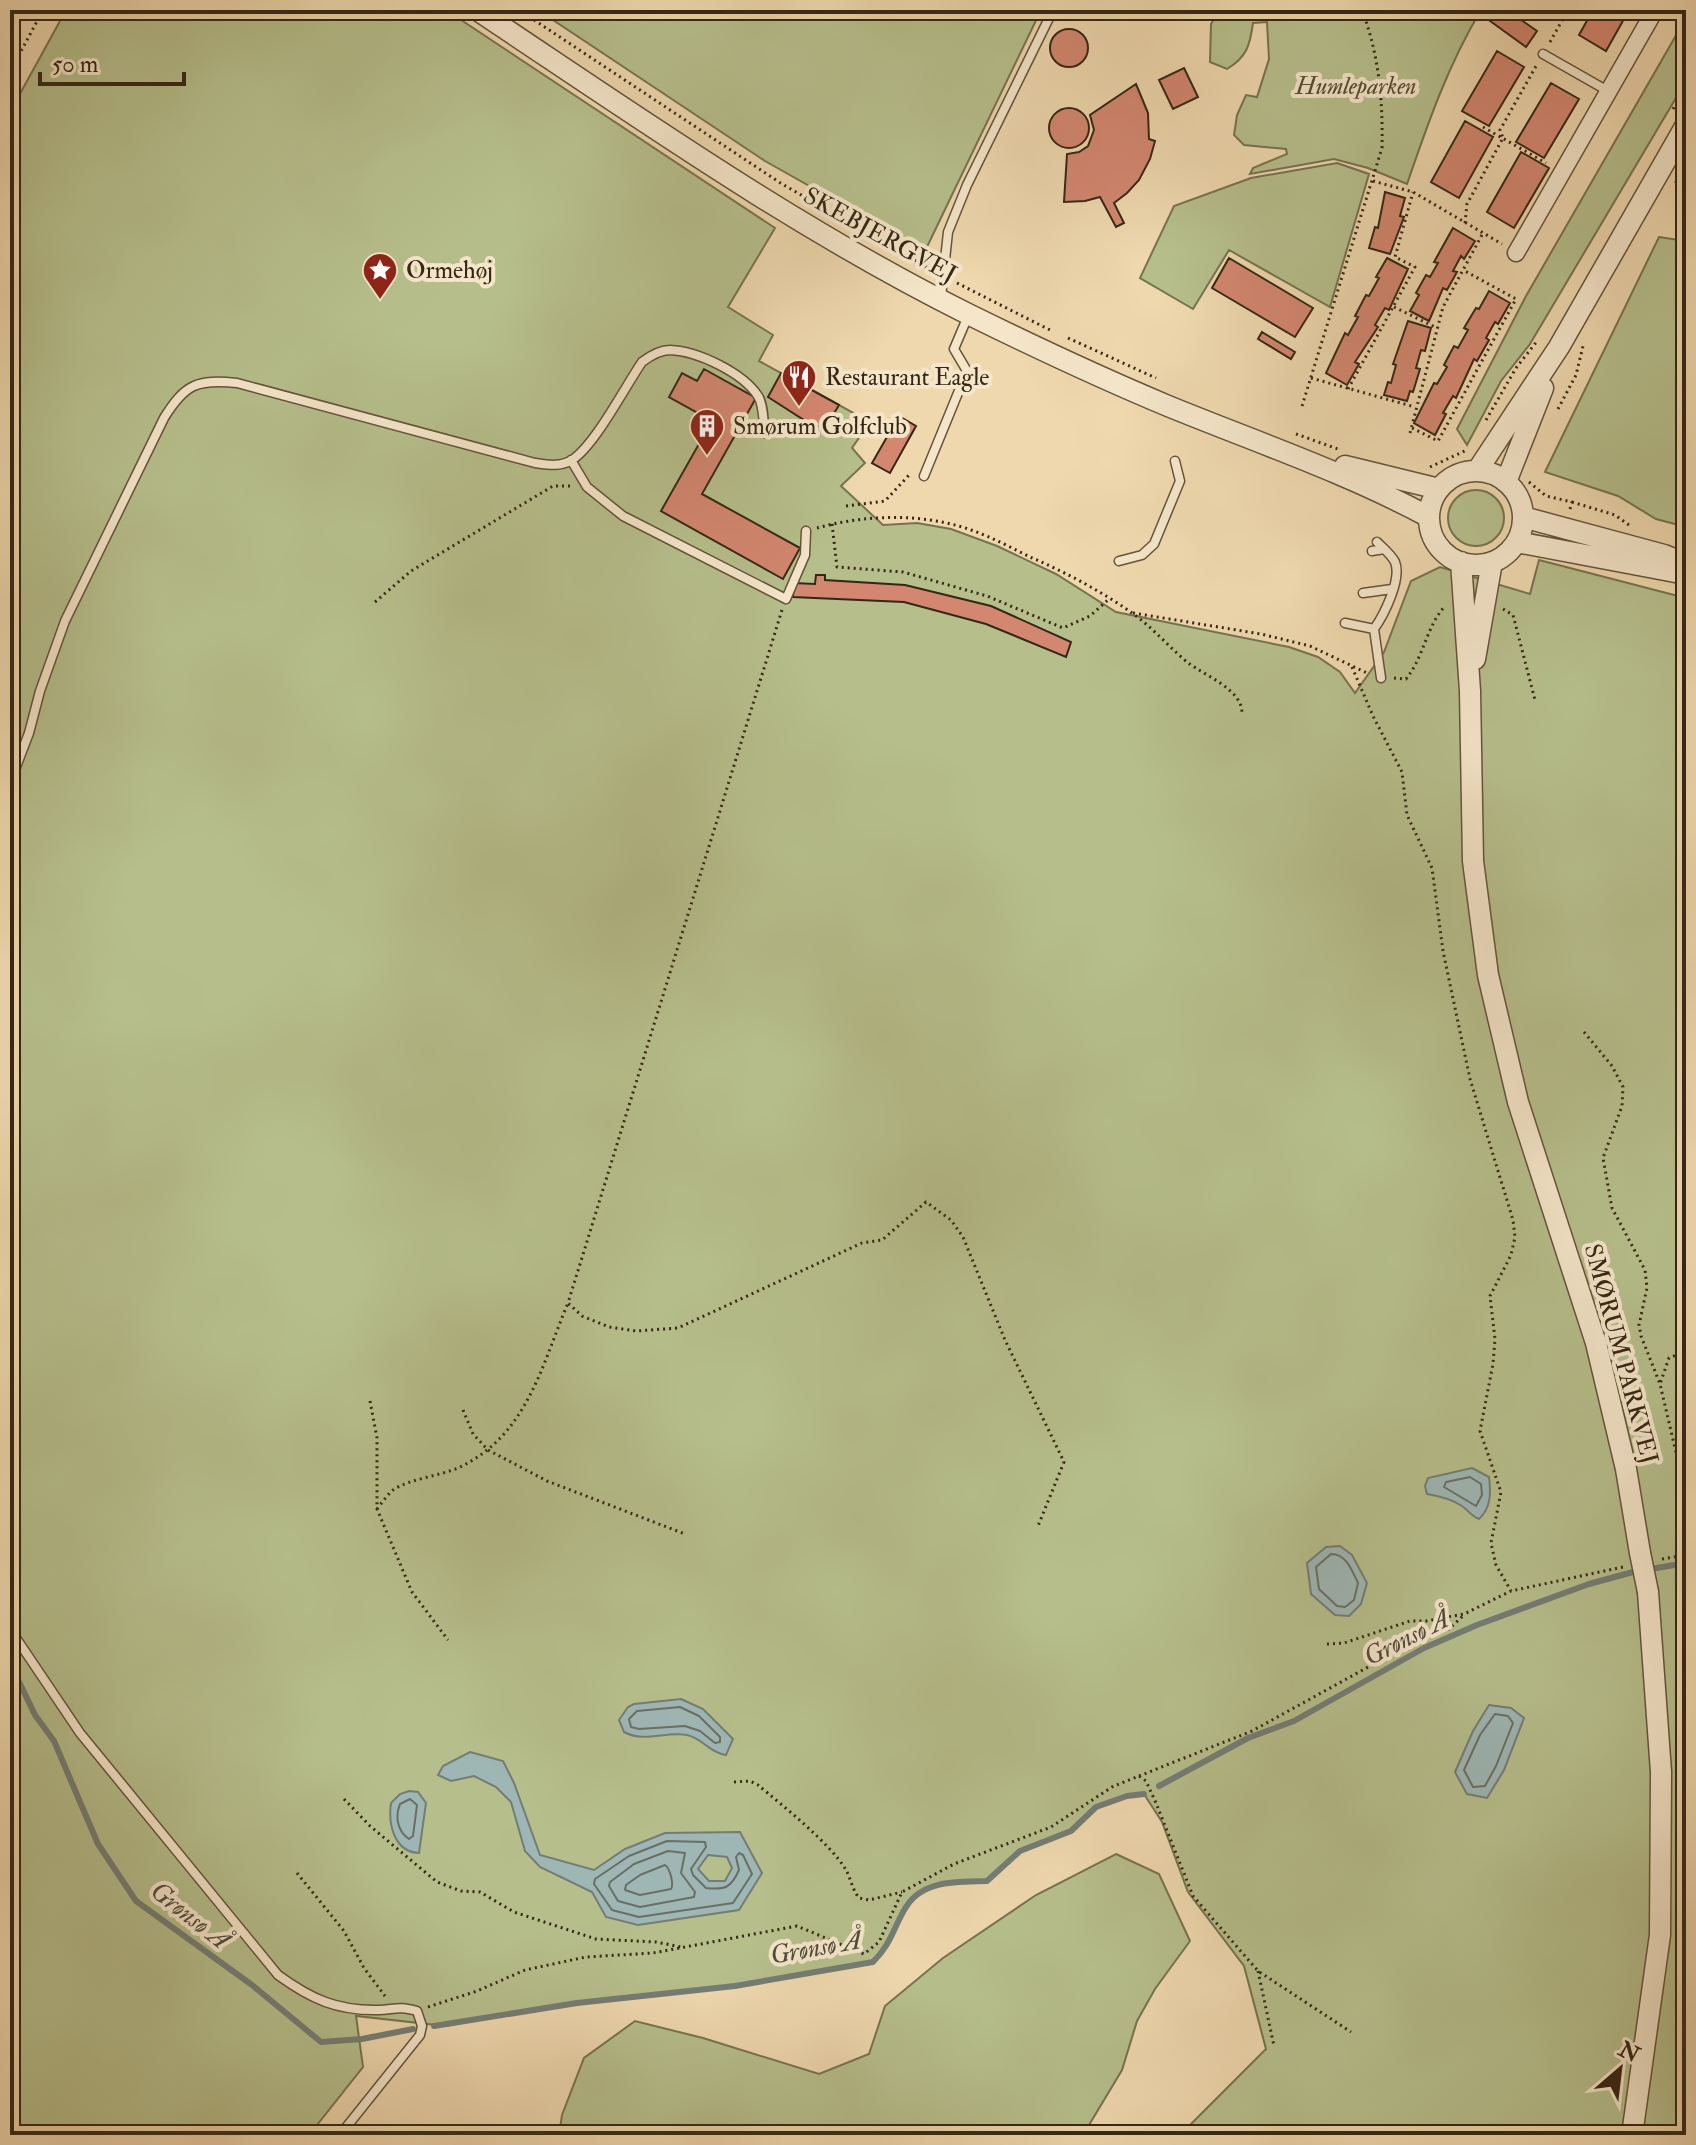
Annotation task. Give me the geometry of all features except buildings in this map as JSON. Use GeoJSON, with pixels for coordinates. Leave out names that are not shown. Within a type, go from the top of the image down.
{"type":"FeatureCollection","features":[{"type":"Feature","properties":{"kind":"street","name":"SKEBJERGVEJ"},"geometry":{"type":"LineString","coordinates":[[477,10],[808,226],[969,314],[1114,383],[1439,489]]}},
{"type":"Feature","properties":{"kind":"street"},"geometry":{"type":"LineString","coordinates":[[1516,253],[1655,10]]}},
{"type":"Feature","properties":{"kind":"street"},"geometry":{"type":"LineString","coordinates":[[1477,471],[1678,119]]}},
{"type":"Feature","properties":{"kind":"street"},"geometry":{"type":"LineString","coordinates":[[1506,482],[1550,342]]}},
{"type":"Feature","properties":{"kind":"street","name":"SKEBJERGVEJ"},"geometry":{"type":"LineString","coordinates":[[1290,442],[1429,517]]}},
{"type":"Feature","properties":{"kind":"street"},"geometry":{"type":"LineString","coordinates":[[1477,471],[1488,472],[1506,482],[1519,497],[1523,517],[1517,542],[1506,554],[1492,562],[1477,565],[1448,556],[1431,532],[1429,517],[1439,489],[1450,479],[1477,471]]}},
{"type":"Feature","properties":{"kind":"street"},"geometry":{"type":"LineString","coordinates":[[1523,517],[1664,555],[1686,564]]}},
{"type":"Feature","properties":{"kind":"street"},"geometry":{"type":"LineString","coordinates":[[1517,542],[1686,574]]}},
{"type":"Feature","properties":{"kind":"street","name":"SMØRUM PARKVEJ"},"geometry":{"type":"LineString","coordinates":[[1461,562],[1470,691],[1473,861],[1488,975],[1518,1102],[1596,1343],[1626,1469],[1648,1592],[1661,1772],[1660,1935],[1632,2135]]}},
{"type":"Feature","properties":{"kind":"street","name":"SMØRUM PARKVEJ"},"geometry":{"type":"LineString","coordinates":[[1470,691],[1492,562]]}},
{"type":"Feature","properties":{"kind":"lane"},"geometry":{"type":"LineString","coordinates":[[941,299],[948,232],[967,185],[1053,10]]}},
{"type":"Feature","properties":{"kind":"lane"},"geometry":{"type":"LineString","coordinates":[[1543,54],[1608,92]]}},
{"type":"Feature","properties":{"kind":"lane"},"geometry":{"type":"LineString","coordinates":[[924,476],[967,371],[954,349],[969,314]]}},
{"type":"Feature","properties":{"kind":"lane"},"geometry":{"type":"LineString","coordinates":[[10,775],[29,733],[65,621],[164,418],[177,396],[199,383],[237,383],[556,466],[571,460],[585,448],[642,362],[654,353],[670,350],[711,360],[747,382],[761,399],[765,433]]}},
{"type":"Feature","properties":{"kind":"lane"},"geometry":{"type":"LineString","coordinates":[[571,460],[587,487],[623,516],[786,599],[805,555],[806,531]]}},
{"type":"Feature","properties":{"kind":"lane"},"geometry":{"type":"LineString","coordinates":[[1119,561],[1142,555],[1154,544],[1180,481],[1175,461]]}},
{"type":"Feature","properties":{"kind":"lane"},"geometry":{"type":"LineString","coordinates":[[1372,551],[1380,546],[1394,558],[1397,568],[1385,614],[1374,629],[1381,678]]}},
{"type":"Feature","properties":{"kind":"lane"},"geometry":{"type":"LineString","coordinates":[[1363,593],[1392,589]]}},
{"type":"Feature","properties":{"kind":"lane"},"geometry":{"type":"LineString","coordinates":[[1345,623],[1374,629]]}},
{"type":"Feature","properties":{"kind":"lane"},"geometry":{"type":"LineString","coordinates":[[10,1629],[80,1733],[278,1975],[306,1996],[328,2004],[368,2009],[399,2006],[417,2011],[422,2026],[420,2035],[340,2135]]}},
{"type":"Feature","properties":{"kind":"path"},"geometry":{"type":"LineString","coordinates":[[10,72],[43,10]]}},
{"type":"Feature","properties":{"kind":"path"},"geometry":{"type":"LineString","coordinates":[[519,10],[782,184],[943,277],[1165,382]]}},
{"type":"Feature","properties":{"kind":"path"},"geometry":{"type":"LineString","coordinates":[[1302,406],[1382,148],[1383,108],[1378,65],[1362,10]]}},
{"type":"Feature","properties":{"kind":"path"},"geometry":{"type":"LineString","coordinates":[[1465,223],[1467,204],[1503,138],[1500,130],[1568,10]]}},
{"type":"Feature","properties":{"kind":"path"},"geometry":{"type":"LineString","coordinates":[[1678,119],[1686,87]]}},
{"type":"Feature","properties":{"kind":"path"},"geometry":{"type":"LineString","coordinates":[[1483,127],[1562,172]]}},
{"type":"Feature","properties":{"kind":"path"},"geometry":{"type":"LineString","coordinates":[[1676,182],[1681,174]]}},
{"type":"Feature","properties":{"kind":"path"},"geometry":{"type":"LineString","coordinates":[[1373,181],[1413,192],[1516,253]]}},
{"type":"Feature","properties":{"kind":"path"},"geometry":{"type":"LineString","coordinates":[[1348,389],[1415,267],[1395,257],[1413,192]]}},
{"type":"Feature","properties":{"kind":"path"},"geometry":{"type":"LineString","coordinates":[[1463,270],[1516,299],[1438,441],[1411,430],[1443,307],[1463,270],[1483,233]]}},
{"type":"Feature","properties":{"kind":"path"},"geometry":{"type":"LineString","coordinates":[[1394,307],[1438,329]]}},
{"type":"Feature","properties":{"kind":"path"},"geometry":{"type":"LineString","coordinates":[[1553,418],[1576,375],[1585,338]]}},
{"type":"Feature","properties":{"kind":"path"},"geometry":{"type":"LineString","coordinates":[[1484,423],[1516,368],[1550,342]]}},
{"type":"Feature","properties":{"kind":"path"},"geometry":{"type":"LineString","coordinates":[[1311,378],[1417,407]]}},
{"type":"Feature","properties":{"kind":"path"},"geometry":{"type":"LineString","coordinates":[[1290,442],[1350,453]]}},
{"type":"Feature","properties":{"kind":"path"},"geometry":{"type":"LineString","coordinates":[[1424,470],[1468,449]]}},
{"type":"Feature","properties":{"kind":"path"},"geometry":{"type":"LineString","coordinates":[[846,506],[885,501],[907,479],[914,465]]}},
{"type":"Feature","properties":{"kind":"path"},"geometry":{"type":"LineString","coordinates":[[1529,481],[1546,496],[1615,515],[1635,528]]}},
{"type":"Feature","properties":{"kind":"path"},"geometry":{"type":"LineString","coordinates":[[375,602],[411,571],[553,486],[587,487]]}},
{"type":"Feature","properties":{"kind":"path"},"geometry":{"type":"LineString","coordinates":[[1565,529],[1572,502]]}},
{"type":"Feature","properties":{"kind":"path"},"geometry":{"type":"LineString","coordinates":[[806,531],[832,524],[902,517],[973,531],[1062,571],[1133,613],[1198,671],[1236,693],[1242,704],[1242,713]]}},
{"type":"Feature","properties":{"kind":"path"},"geometry":{"type":"LineString","coordinates":[[832,524],[837,567],[903,572],[987,596],[1063,628],[1090,616],[1109,599]]}},
{"type":"Feature","properties":{"kind":"path"},"geometry":{"type":"LineString","coordinates":[[377,1509],[393,1490],[459,1468],[488,1450],[509,1431],[526,1405],[568,1303],[786,599]]}},
{"type":"Feature","properties":{"kind":"path"},"geometry":{"type":"LineString","coordinates":[[1352,667],[1402,772],[1407,815],[1432,868],[1443,951],[1470,1079],[1513,1220],[1515,1237],[1511,1255],[1490,1296],[1495,1339],[1480,1431],[1501,1492],[1491,1543],[1496,1565],[1511,1591]]}},
{"type":"Feature","properties":{"kind":"path"},"geometry":{"type":"LineString","coordinates":[[1584,1032],[1612,1066],[1623,1087],[1622,1106],[1603,1158],[1612,1208],[1645,1270],[1647,1288],[1639,1325],[1641,1336],[1660,1384],[1686,1495]]}},
{"type":"Feature","properties":{"kind":"path"},"geometry":{"type":"LineString","coordinates":[[568,1303],[582,1316],[609,1327],[636,1331],[678,1328],[862,1243],[882,1240],[926,1202],[951,1220],[963,1237],[1005,1340],[1064,1462],[1038,1526]]}},
{"type":"Feature","properties":{"kind":"path"},"geometry":{"type":"LineString","coordinates":[[1660,1384],[1669,1358],[1686,1351]]}},
{"type":"Feature","properties":{"kind":"path"},"geometry":{"type":"LineString","coordinates":[[370,1401],[377,1438],[377,1509],[412,1592],[448,1640]]}},
{"type":"Feature","properties":{"kind":"path"},"geometry":{"type":"LineString","coordinates":[[463,1410],[473,1434],[488,1450],[547,1481],[685,1534]]}},
{"type":"Feature","properties":{"kind":"path"},"geometry":{"type":"LineString","coordinates":[[1327,1644],[1344,1643],[1410,1621],[1426,1621],[1468,1612],[1511,1591],[1641,1560],[1686,1555]]}},
{"type":"Feature","properties":{"kind":"path"},"geometry":{"type":"LineString","coordinates":[[734,1782],[750,1781],[758,1785],[815,1834],[846,1870],[859,1898],[869,1900],[902,1892],[954,1864],[1051,1827],[1112,1787],[1252,1731],[1419,1639],[1449,1629],[1468,1612]]}},
{"type":"Feature","properties":{"kind":"path"},"geometry":{"type":"LineString","coordinates":[[1139,1776],[1146,1781],[1156,1803],[1193,1896],[1258,1971],[1351,2032]]}},
{"type":"Feature","properties":{"kind":"path"},"geometry":{"type":"LineString","coordinates":[[344,1799],[370,1826],[437,1882],[461,1891],[480,1892],[514,1912],[596,1939],[656,1942],[682,1947]]}},
{"type":"Feature","properties":{"kind":"path"},"geometry":{"type":"LineString","coordinates":[[297,1873],[344,1931],[378,1989],[399,2006]]}},
{"type":"Feature","properties":{"kind":"path"},"geometry":{"type":"LineString","coordinates":[[417,2011],[477,1991],[525,1970],[586,1957],[653,1953],[797,1926],[864,1954],[879,1942],[902,1892]]}},
{"type":"Feature","properties":{"kind":"path"},"geometry":{"type":"LineString","coordinates":[[1258,1971],[1274,2046]]}},
{"type":"Feature","properties":{"kind":"green space"},"geometry":{"type":"Polygon","coordinates":[[[66,10],[446,10],[775,228],[728,307],[773,335],[759,361],[870,422],[852,448],[865,463],[841,486],[883,525],[917,523],[951,529],[997,546],[1056,574],[1116,612],[1289,647],[1318,657],[1340,672],[1355,693],[1384,652],[1411,581],[1440,567],[1530,594],[1539,560],[1686,598],[1686,2135],[1180,2135],[1266,2049],[1244,1966],[1188,1892],[1162,1822],[1144,1794],[1127,1796],[1096,1807],[1071,1831],[1020,1851],[987,1881],[942,1884],[922,1891],[906,1907],[888,1942],[873,1962],[735,1986],[577,2003],[445,2026],[356,2016],[363,2067],[309,2135],[10,2135],[10,112],[66,10]]]}},
{"type":"Feature","properties":{"kind":"green space"},"geometry":{"type":"Polygon","coordinates":[[[538,10],[1041,10],[925,251],[765,161],[538,10]]]}},
{"type":"Feature","properties":{"kind":"green space","name":"Humleparken"},"geometry":{"type":"Polygon","coordinates":[[[1219,10],[1481,10],[1449,73],[1407,184],[1368,168],[1334,159],[1250,174],[1253,168],[1287,154],[1286,149],[1244,145],[1234,135],[1237,115],[1246,95],[1257,97],[1269,59],[1267,22],[1253,23],[1246,50],[1227,69],[1210,62],[1211,24],[1219,10]]]}},
{"type":"Feature","properties":{"kind":"green space"},"geometry":{"type":"Polygon","coordinates":[[[1686,18],[1686,81],[1530,344],[1501,381],[1467,445],[1457,429],[1526,296],[1686,18]]]}},
{"type":"Feature","properties":{"kind":"green space"},"geometry":{"type":"Polygon","coordinates":[[[1337,163],[1369,174],[1330,307],[1229,250],[1193,309],[1140,278],[1174,206],[1251,178],[1337,163]]]}},
{"type":"Feature","properties":{"kind":"green space"},"geometry":{"type":"Polygon","coordinates":[[[1659,237],[1686,241],[1686,527],[1656,519],[1618,496],[1545,472],[1659,237]]]}},
{"type":"Feature","properties":{"kind":"green space"},"geometry":{"type":"Polygon","coordinates":[[[1476,490],[1496,498],[1504,518],[1496,538],[1476,546],[1456,538],[1448,518],[1456,498],[1476,490]]]}},
{"type":"Feature","properties":{"kind":"green space"},"geometry":{"type":"Polygon","coordinates":[[[1116,1854],[1159,1874],[1190,1941],[1155,1989],[1137,2021],[1122,2070],[1083,2135],[559,2135],[562,2115],[584,2058],[635,2021],[703,2038],[819,2074],[869,2054],[885,2006],[943,1958],[1036,1895],[1116,1854]]]}},
{"type":"Feature","properties":{"kind":"water"},"geometry":{"type":"Polygon","coordinates":[[[1472,1468],[1489,1477],[1489,1500],[1479,1519],[1454,1501],[1427,1494],[1425,1486],[1428,1478],[1472,1468]]]}},
{"type":"Feature","properties":{"kind":"water"},"geometry":{"type":"Polygon","coordinates":[[[1340,1546],[1352,1555],[1367,1583],[1361,1604],[1349,1616],[1335,1615],[1311,1594],[1307,1563],[1326,1547],[1340,1546]]]}},
{"type":"Feature","properties":{"kind":"water"},"geometry":{"type":"Polygon","coordinates":[[[681,1699],[703,1709],[733,1739],[726,1755],[687,1735],[639,1737],[624,1732],[619,1720],[628,1707],[681,1699]]]}},
{"type":"Feature","properties":{"kind":"water"},"geometry":{"type":"Polygon","coordinates":[[[1489,1705],[1511,1708],[1524,1718],[1504,1770],[1487,1798],[1467,1794],[1455,1772],[1473,1731],[1489,1705]]]}},
{"type":"Feature","properties":{"kind":"water"},"geometry":{"type":"Polygon","coordinates":[[[470,1752],[503,1761],[540,1855],[594,1870],[625,1849],[665,1833],[740,1832],[762,1873],[739,1910],[638,1925],[606,1917],[592,1892],[540,1867],[525,1851],[511,1802],[496,1787],[474,1776],[451,1781],[438,1775],[443,1766],[470,1752]],[[708,1855],[698,1869],[709,1881],[725,1881],[732,1868],[727,1857],[708,1855]]]}},
{"type":"Feature","properties":{"kind":"water"},"geometry":{"type":"Polygon","coordinates":[[[418,1792],[426,1803],[419,1853],[404,1848],[394,1836],[392,1828],[391,1803],[400,1794],[418,1792]]]}},
{"type":"Feature","properties":{"kind":"waterway","name":"Grønsø Å"},"geometry":{"type":"LineString","coordinates":[[1159,1786],[1248,1738],[1294,1721],[1424,1648],[1477,1625],[1589,1584],[1633,1572],[1686,1563]]}},
{"type":"Feature","properties":{"kind":"waterway","name":"Grønsø Å"},"geometry":{"type":"LineString","coordinates":[[10,1663],[35,1715],[54,1741],[98,1844],[136,1901],[252,1985],[321,2042],[362,2039],[413,2029]]}},
{"type":"Feature","properties":{"kind":"waterway","name":"Grønsø Å"},"geometry":{"type":"LineString","coordinates":[[434,2026],[577,2003],[735,1986],[873,1962],[888,1942],[906,1907],[922,1891],[942,1884],[987,1881],[1020,1851],[1071,1831],[1096,1807],[1127,1796],[1144,1794]]}},
{"type":"Feature","properties":{"kind":"place","name":"Ormehøj"},"geometry":{"type":"Point","coordinates":[380,301]}},
{"type":"Feature","properties":{"kind":"place","name":"Restaurant Eagle"},"geometry":{"type":"Point","coordinates":[799,408]}},
{"type":"Feature","properties":{"kind":"place","name":"Smørum Golfclub"},"geometry":{"type":"Point","coordinates":[707,457]}}]}
